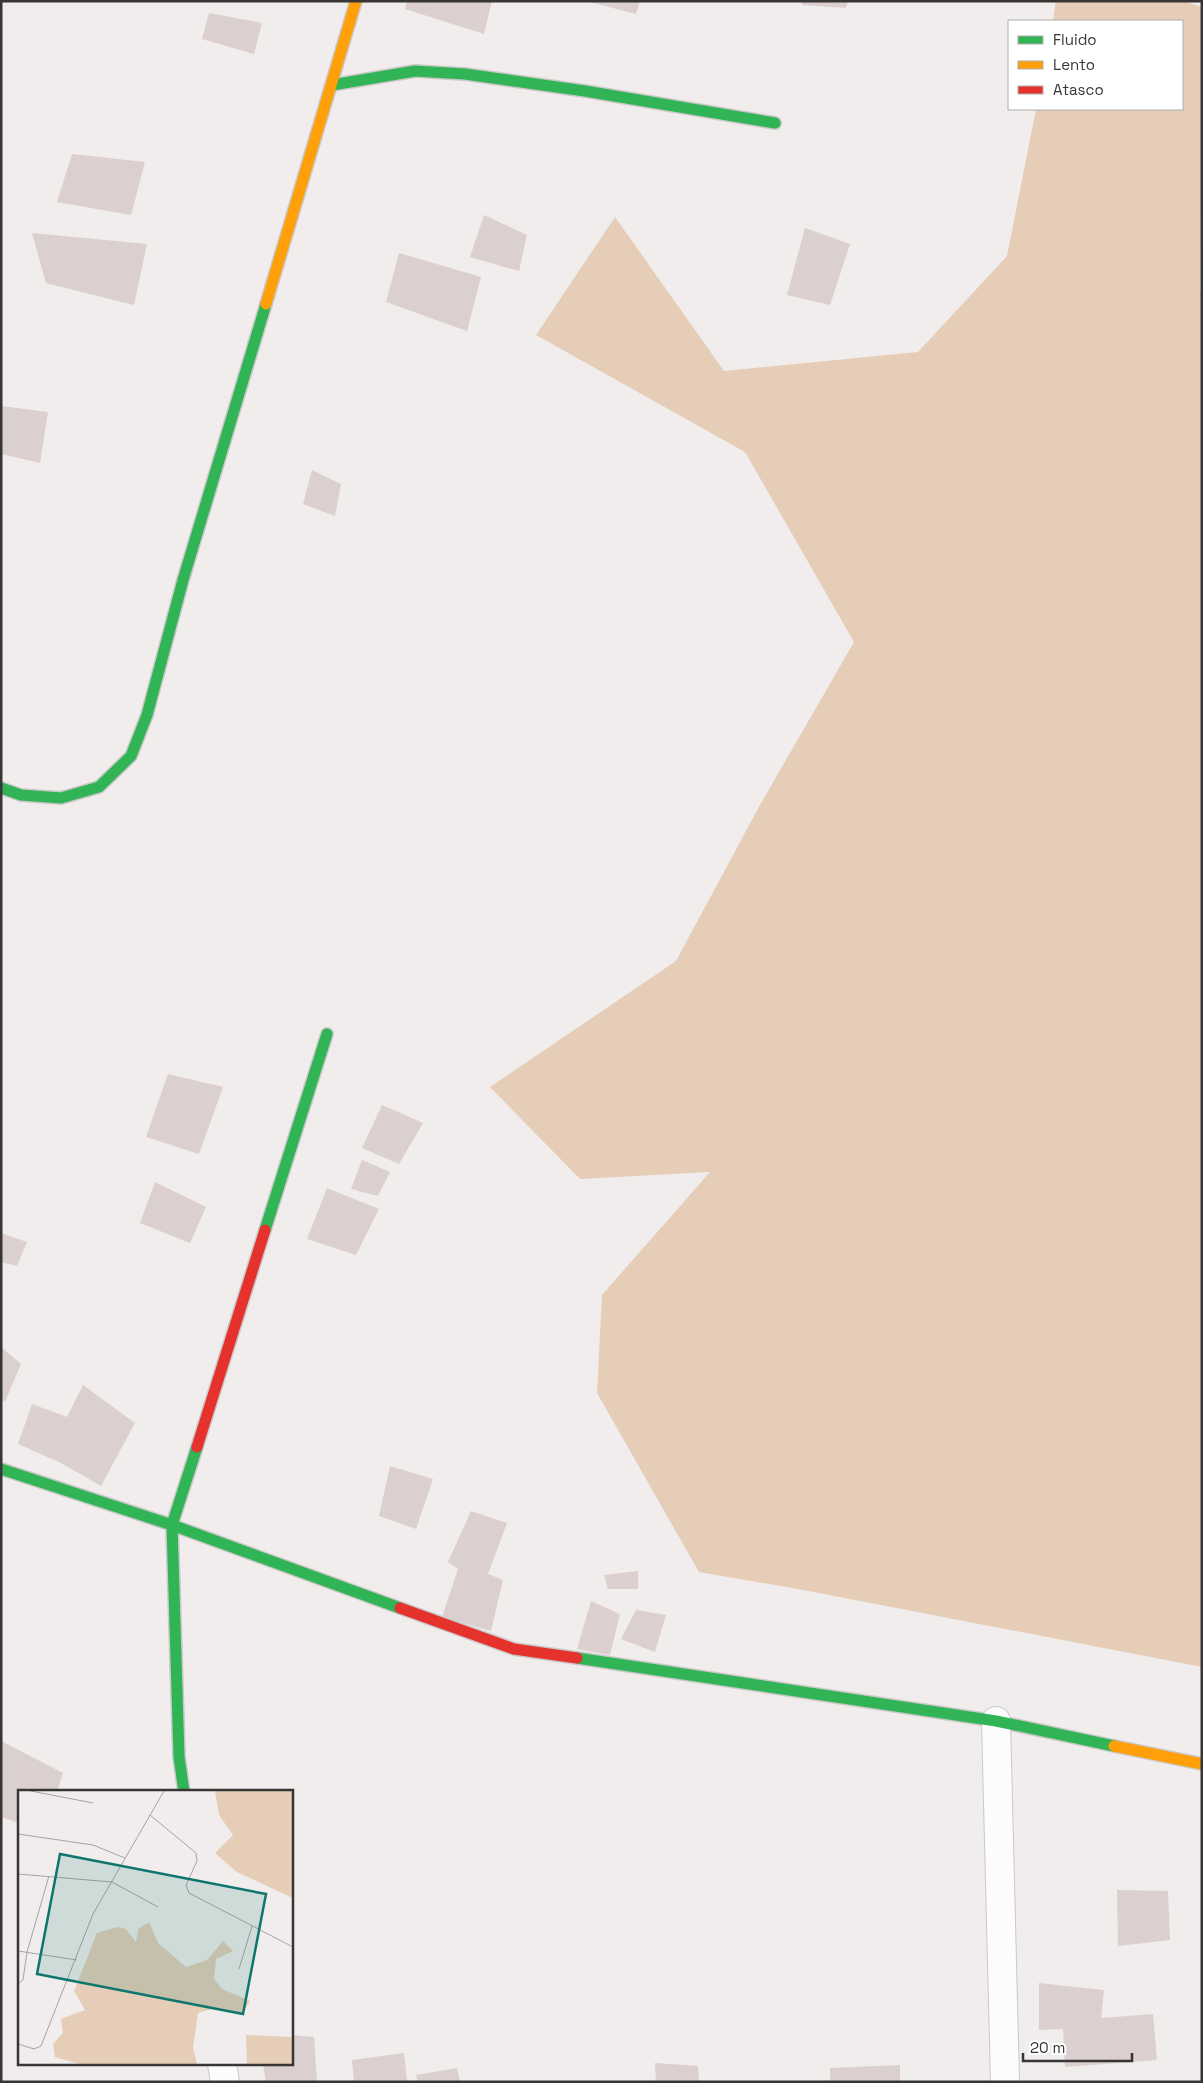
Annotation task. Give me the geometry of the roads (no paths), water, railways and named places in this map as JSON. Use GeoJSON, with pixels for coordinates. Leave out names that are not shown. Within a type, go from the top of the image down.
{"type":"FeatureCollection","features":[{"type":"Feature","properties":{"kind":"street"},"geometry":{"type":"LineString","coordinates":[[1,788],[21,795],[61,798],[99,787],[131,756],[147,715],[183,580],[356,1]]}},
{"type":"Feature","properties":{"kind":"street"},"geometry":{"type":"LineString","coordinates":[[332,85],[415,71],[465,74],[585,91],[775,123]]}},
{"type":"Feature","properties":{"kind":"street"},"geometry":{"type":"LineString","coordinates":[[184,1790],[179,1757],[172,1525],[327,1034]]}},
{"type":"Feature","properties":{"kind":"street"},"geometry":{"type":"LineString","coordinates":[[1,1469],[172,1525],[514,1649],[996,1721],[1202,1764]]}},
{"type":"Feature","properties":{"kind":"street"},"geometry":{"type":"LineString","coordinates":[[996,1721],[1005,2082]]}},
{"type":"Feature","properties":{"kind":"street"},"geometry":{"type":"LineString","coordinates":[[222,2066],[224,2082]]}}]}
